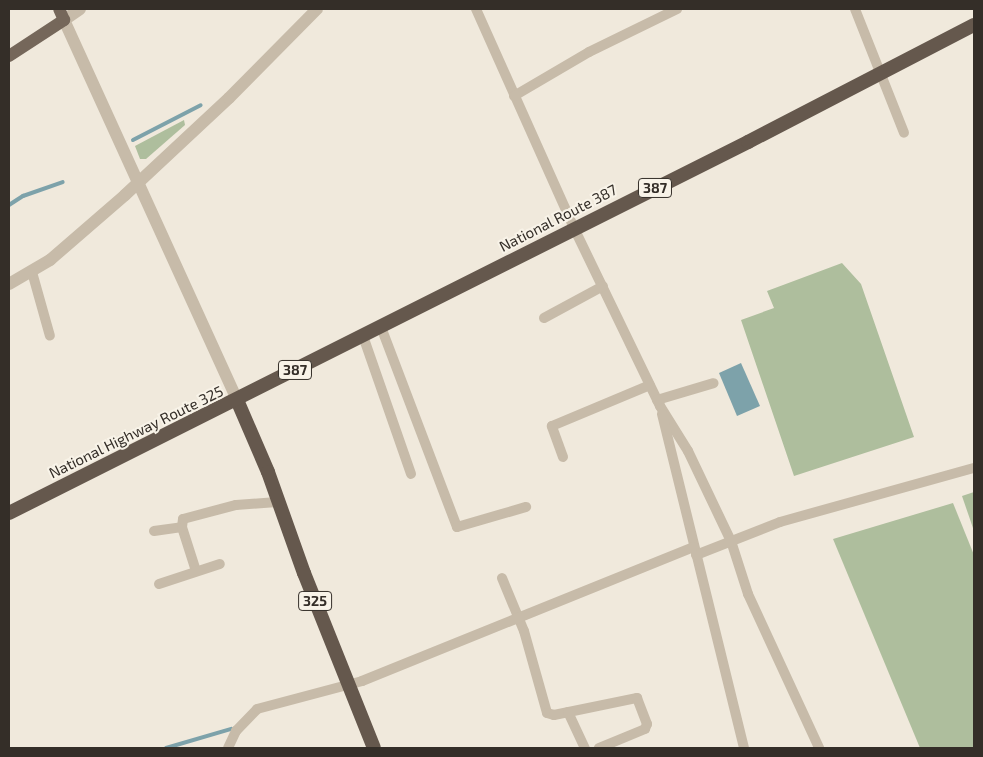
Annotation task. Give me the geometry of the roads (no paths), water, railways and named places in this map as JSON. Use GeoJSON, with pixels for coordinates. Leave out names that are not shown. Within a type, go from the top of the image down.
{"type":"FeatureCollection","features":[{"type":"Feature","properties":{"kind":"highway","name":"National Route 387"},"geometry":{"type":"LineString","coordinates":[[237,400],[974,25]]}},
{"type":"Feature","properties":{"kind":"highway","name":"National Highway Route 325"},"geometry":{"type":"LineString","coordinates":[[9,514],[237,400],[268,472],[277,502],[374,748]]}},
{"type":"Feature","properties":{"kind":"main road"},"geometry":{"type":"LineString","coordinates":[[9,56],[62,14]]}},
{"type":"Feature","properties":{"kind":"street"},"geometry":{"type":"LineString","coordinates":[[80,9],[62,14],[237,400]]}},
{"type":"Feature","properties":{"kind":"street"},"geometry":{"type":"LineString","coordinates":[[9,284],[32,272],[72,242],[229,98],[317,9]]}},
{"type":"Feature","properties":{"kind":"street"},"geometry":{"type":"LineString","coordinates":[[476,9],[574,228],[658,403],[744,748]]}},
{"type":"Feature","properties":{"kind":"street"},"geometry":{"type":"LineString","coordinates":[[514,96],[589,52],[677,9]]}},
{"type":"Feature","properties":{"kind":"street"},"geometry":{"type":"LineString","coordinates":[[855,9],[882,71],[904,133]]}},
{"type":"Feature","properties":{"kind":"street"},"geometry":{"type":"LineString","coordinates":[[32,272],[50,336]]}},
{"type":"Feature","properties":{"kind":"street"},"geometry":{"type":"LineString","coordinates":[[544,318],[602,286]]}},
{"type":"Feature","properties":{"kind":"street"},"geometry":{"type":"LineString","coordinates":[[381,327],[457,527],[526,506]]}},
{"type":"Feature","properties":{"kind":"street"},"geometry":{"type":"LineString","coordinates":[[363,336],[411,474]]}},
{"type":"Feature","properties":{"kind":"street"},"geometry":{"type":"LineString","coordinates":[[563,457],[552,426],[650,384]]}},
{"type":"Feature","properties":{"kind":"street"},"geometry":{"type":"LineString","coordinates":[[658,403],[714,384]]}},
{"type":"Feature","properties":{"kind":"street"},"geometry":{"type":"LineString","coordinates":[[658,403],[688,451],[731,541],[748,594],[819,748]]}},
{"type":"Feature","properties":{"kind":"street"},"geometry":{"type":"LineString","coordinates":[[228,748],[236,731],[257,709],[350,685],[695,551],[731,541],[780,522],[974,468]]}},
{"type":"Feature","properties":{"kind":"street"},"geometry":{"type":"LineString","coordinates":[[196,571],[182,527],[186,516],[244,503],[277,502]]}},
{"type":"Feature","properties":{"kind":"street"},"geometry":{"type":"LineString","coordinates":[[154,532],[182,527]]}},
{"type":"Feature","properties":{"kind":"street"},"geometry":{"type":"LineString","coordinates":[[159,584],[220,564]]}},
{"type":"Feature","properties":{"kind":"street"},"geometry":{"type":"LineString","coordinates":[[502,578],[519,620],[547,713],[568,712],[637,698],[647,724],[645,728],[599,748]]}},
{"type":"Feature","properties":{"kind":"street"},"geometry":{"type":"LineString","coordinates":[[568,712],[584,748]]}},
{"type":"Feature","properties":{"kind":"water"},"geometry":{"type":"Polygon","coordinates":[[[741,363],[760,406],[737,416],[719,373],[741,363]]]}},
{"type":"Feature","properties":{"kind":"waterway"},"geometry":{"type":"LineString","coordinates":[[133,140],[201,105]]}},
{"type":"Feature","properties":{"kind":"waterway"},"geometry":{"type":"LineString","coordinates":[[9,205],[23,196],[63,182]]}},
{"type":"Feature","properties":{"kind":"waterway"},"geometry":{"type":"LineString","coordinates":[[166,748],[231,729]]}}]}
